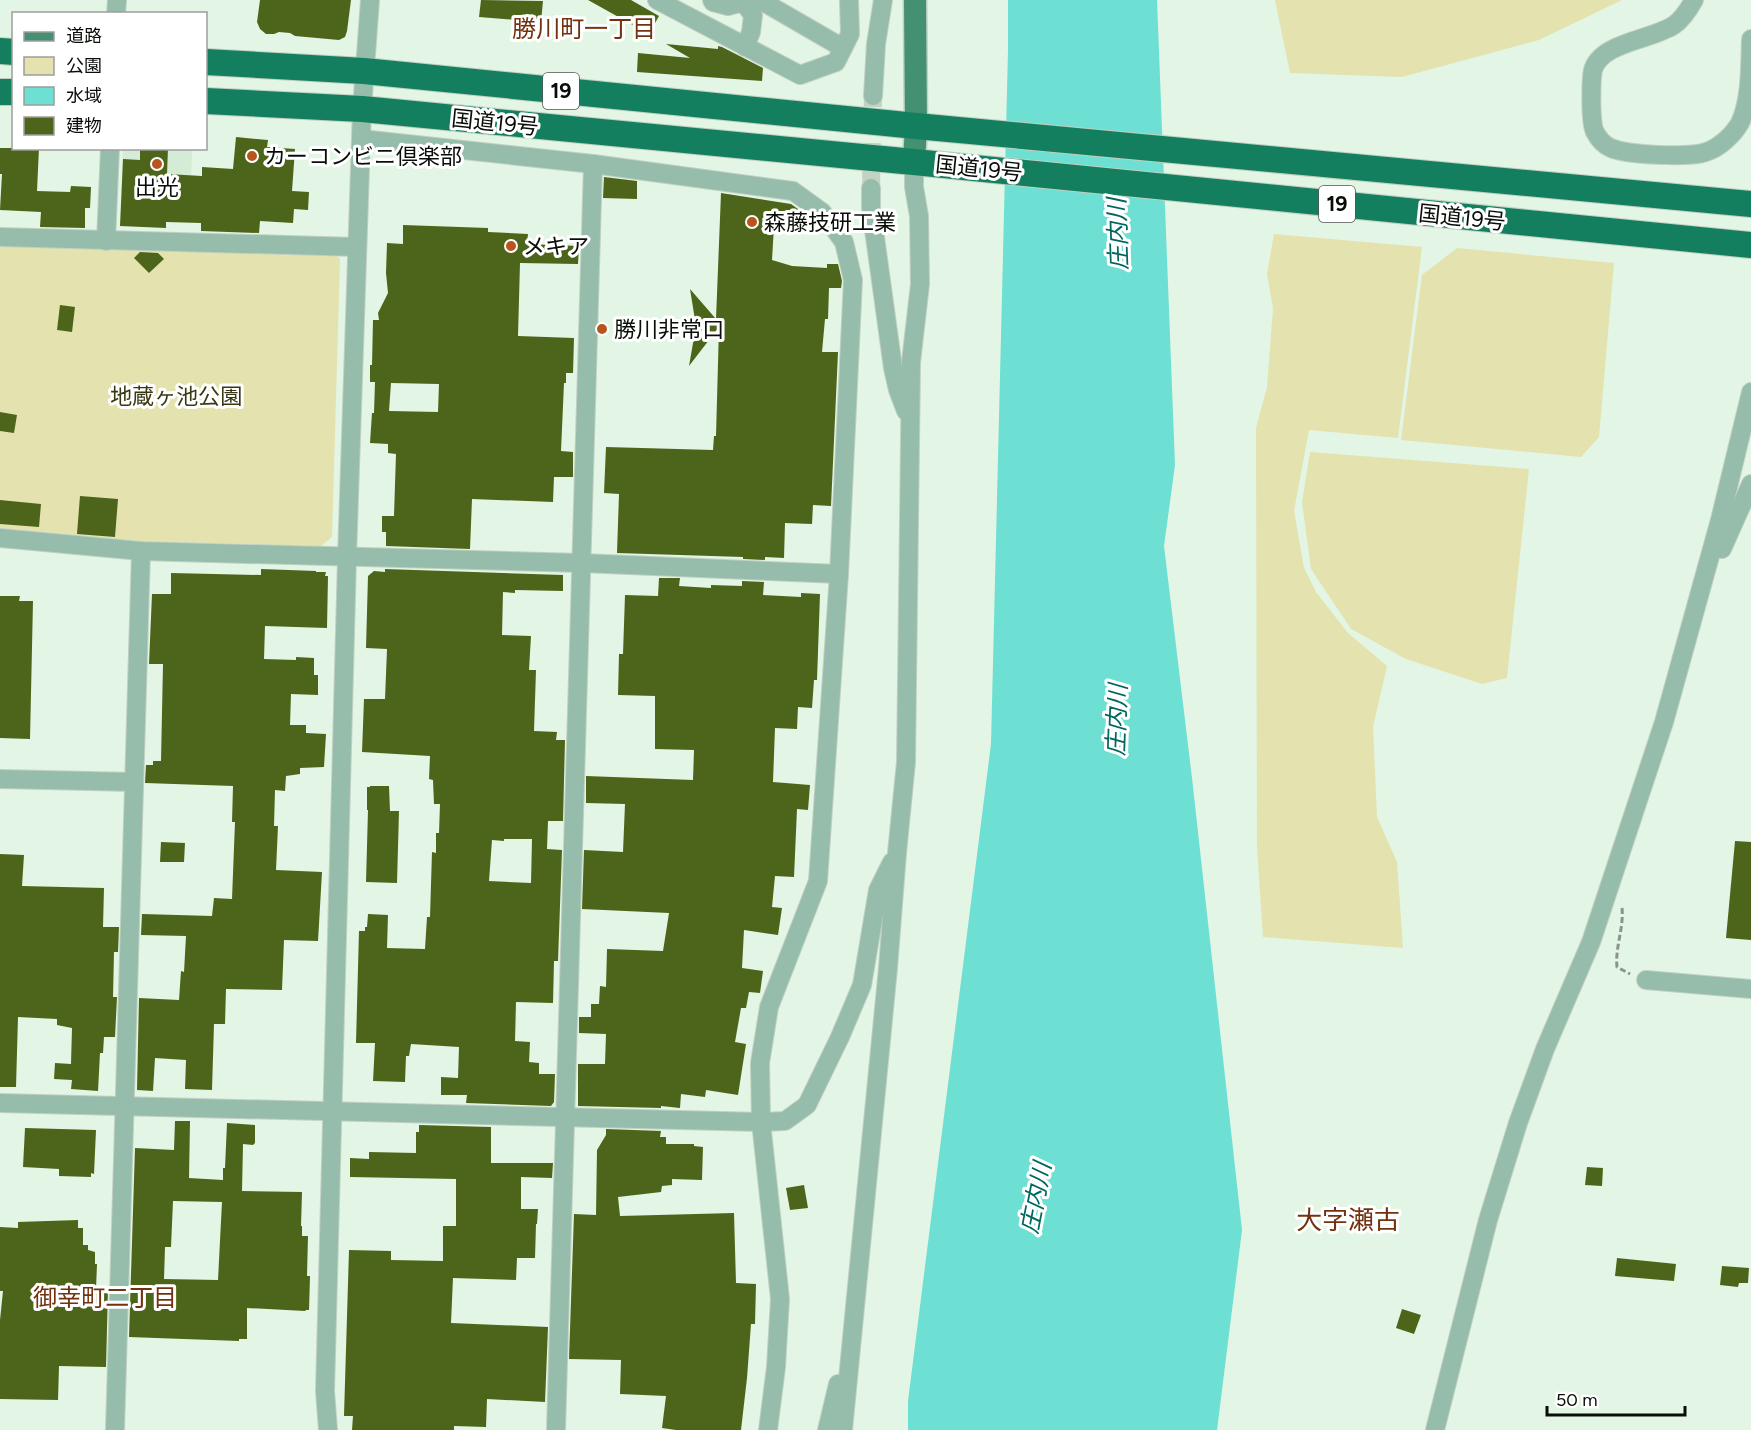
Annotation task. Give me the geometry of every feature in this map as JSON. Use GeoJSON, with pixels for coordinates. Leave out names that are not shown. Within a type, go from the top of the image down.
{"type":"FeatureCollection","features":[{"type":"Feature","properties":{"kind":"highway","name":"国道19号"},"geometry":{"type":"LineString","coordinates":[[207,62],[364,71],[922,127],[1751,204]]}},
{"type":"Feature","properties":{"kind":"highway","name":"国道19号"},"geometry":{"type":"LineString","coordinates":[[207,101],[362,109],[1751,245]]}},
{"type":"Feature","properties":{"kind":"main road"},"geometry":{"type":"LineString","coordinates":[[915,0],[922,127],[919,162]]}},
{"type":"Feature","properties":{"kind":"street"},"geometry":{"type":"LineString","coordinates":[[328,1430],[325,1391],[347,557],[362,109],[370,0]]}},
{"type":"Feature","properties":{"kind":"street"},"geometry":{"type":"LineString","coordinates":[[712,0],[728,6],[743,2],[753,15],[751,32],[745,47]]}},
{"type":"Feature","properties":{"kind":"street"},"geometry":{"type":"LineString","coordinates":[[760,0],[843,48]]}},
{"type":"Feature","properties":{"kind":"street"},"geometry":{"type":"LineString","coordinates":[[663,2],[800,75],[836,62],[850,34],[849,0]]}},
{"type":"Feature","properties":{"kind":"street"},"geometry":{"type":"LineString","coordinates":[[873,96],[876,44],[883,0]]}},
{"type":"Feature","properties":{"kind":"street"},"geometry":{"type":"LineString","coordinates":[[1694,0],[1683,17],[1674,25],[1610,50],[1598,59],[1593,70],[1591,120],[1593,130],[1608,147],[1667,155],[1697,154],[1716,147],[1728,138],[1741,122],[1749,97],[1751,39]]}},
{"type":"Feature","properties":{"kind":"street"},"geometry":{"type":"LineString","coordinates":[[361,139],[592,164],[793,191],[822,212],[844,242],[853,280],[839,574],[818,881],[769,1007],[760,1063],[761,1122],[780,1299],[777,1367],[768,1430]]}},
{"type":"Feature","properties":{"kind":"street"},"geometry":{"type":"LineString","coordinates":[[106,241],[110,150]]}},
{"type":"Feature","properties":{"kind":"street"},"geometry":{"type":"LineString","coordinates":[[843,1430],[906,762],[911,362],[920,284],[919,216],[914,187],[919,162]]}},
{"type":"Feature","properties":{"kind":"street"},"geometry":{"type":"LineString","coordinates":[[556,1430],[592,164]]}},
{"type":"Feature","properties":{"kind":"street"},"geometry":{"type":"LineString","coordinates":[[872,188],[871,208],[893,368],[898,390],[910,421]]}},
{"type":"Feature","properties":{"kind":"street"},"geometry":{"type":"LineString","coordinates":[[0,237],[357,247]]}},
{"type":"Feature","properties":{"kind":"street"},"geometry":{"type":"LineString","coordinates":[[1435,1430],[1488,1220],[1518,1123],[1545,1048],[1591,942],[1665,722],[1720,520],[1751,392]]}},
{"type":"Feature","properties":{"kind":"street"},"geometry":{"type":"LineString","coordinates":[[1695,611],[1751,484]]}},
{"type":"Feature","properties":{"kind":"street"},"geometry":{"type":"LineString","coordinates":[[0,538],[141,551],[582,563],[839,574]]}},
{"type":"Feature","properties":{"kind":"street"},"geometry":{"type":"LineString","coordinates":[[115,1430],[141,551]]}},
{"type":"Feature","properties":{"kind":"street"},"geometry":{"type":"LineString","coordinates":[[0,780],[134,782]]}},
{"type":"Feature","properties":{"kind":"street"},"geometry":{"type":"LineString","coordinates":[[0,1103],[785,1121],[807,1105],[862,985],[878,890],[897,853]]}},
{"type":"Feature","properties":{"kind":"street"},"geometry":{"type":"LineString","coordinates":[[1646,980],[1751,989]]}},
{"type":"Feature","properties":{"kind":"street"},"geometry":{"type":"LineString","coordinates":[[827,1430],[837,1385],[849,1371]]}},
{"type":"Feature","properties":{"kind":"path"},"geometry":{"type":"LineString","coordinates":[[1622,908],[1623,918],[1616,958],[1617,967],[1622,971]]}},
{"type":"Feature","properties":{"kind":"shaded area","name":"出光"},"geometry":{"type":"Polygon","coordinates":[[[123,150],[192,150],[191,183],[122,180],[123,150]]]}},
{"type":"Feature","properties":{"kind":"green space"},"geometry":{"type":"Polygon","coordinates":[[[1275,0],[1622,0],[1539,40],[1402,77],[1290,73],[1275,0]]]}},
{"type":"Feature","properties":{"kind":"green space"},"geometry":{"type":"Polygon","coordinates":[[[1274,234],[1422,247],[1398,438],[1309,430],[1294,511],[1304,568],[1316,592],[1348,633],[1387,666],[1373,727],[1377,817],[1397,862],[1403,948],[1263,937],[1257,847],[1256,428],[1267,387],[1273,308],[1267,274],[1274,234]]]}},
{"type":"Feature","properties":{"kind":"green space","name":"地蔵ヶ池公園"},"geometry":{"type":"Polygon","coordinates":[[[0,245],[334,254],[340,259],[332,537],[321,546],[140,541],[0,528],[0,245]]]}},
{"type":"Feature","properties":{"kind":"green space"},"geometry":{"type":"Polygon","coordinates":[[[1457,248],[1614,263],[1599,437],[1581,457],[1401,440],[1422,275],[1457,248]]]}},
{"type":"Feature","properties":{"kind":"green space"},"geometry":{"type":"Polygon","coordinates":[[[1310,452],[1529,469],[1507,678],[1482,684],[1406,659],[1351,629],[1311,569],[1302,502],[1310,452]]]}},
{"type":"Feature","properties":{"kind":"water","name":"庄内川"},"geometry":{"type":"Polygon","coordinates":[[[1008,0],[1157,0],[1175,465],[1164,546],[1242,1230],[1217,1430],[908,1430],[908,1401],[991,744],[1008,0]]]}},
{"type":"Feature","properties":{"kind":"building"},"geometry":{"type":"Polygon","coordinates":[[[260,0],[351,0],[345,37],[339,40],[295,36],[279,32],[266,34],[257,22],[260,0]]]}},
{"type":"Feature","properties":{"kind":"building"},"geometry":{"type":"Polygon","coordinates":[[[481,0],[543,1],[541,22],[479,17],[481,0]]]}},
{"type":"Feature","properties":{"kind":"building"},"geometry":{"type":"Polygon","coordinates":[[[588,0],[631,0],[659,16],[649,34],[588,0]]]}},
{"type":"Feature","properties":{"kind":"building"},"geometry":{"type":"Polygon","coordinates":[[[666,44],[718,49],[718,46],[722,47],[763,68],[762,81],[637,72],[638,53],[690,58],[666,44]]]}},
{"type":"Feature","properties":{"kind":"building"},"geometry":{"type":"Polygon","coordinates":[[[236,137],[268,140],[267,147],[295,149],[292,191],[309,192],[308,210],[294,209],[293,223],[260,221],[259,233],[201,231],[201,223],[166,222],[166,228],[120,226],[123,159],[140,160],[140,150],[168,150],[167,174],[202,176],[202,167],[233,169],[236,137]]]}},
{"type":"Feature","properties":{"kind":"building"},"geometry":{"type":"Polygon","coordinates":[[[0,148],[39,150],[37,191],[70,192],[71,186],[91,187],[90,208],[85,208],[85,228],[40,227],[41,212],[0,210],[2,174],[0,174],[0,148]]]}},
{"type":"Feature","properties":{"kind":"building"},"geometry":{"type":"Polygon","coordinates":[[[604,177],[637,181],[637,199],[603,198],[604,177]]]}},
{"type":"Feature","properties":{"kind":"building"},"geometry":{"type":"Polygon","coordinates":[[[721,193],[791,204],[809,217],[808,227],[774,226],[772,260],[792,266],[827,268],[827,264],[838,264],[842,281],[841,288],[829,288],[828,319],[825,319],[822,352],[838,352],[831,506],[813,505],[812,524],[785,523],[784,558],[765,557],[765,560],[743,559],[743,557],[617,553],[619,494],[604,493],[606,447],[713,450],[714,436],[716,436],[719,327],[689,366],[696,326],[690,289],[716,319],[721,193]]]}},
{"type":"Feature","properties":{"kind":"building"},"geometry":{"type":"Polygon","coordinates":[[[403,225],[488,228],[488,232],[528,234],[527,244],[579,246],[578,264],[520,263],[518,336],[574,338],[573,373],[566,373],[566,383],[564,383],[561,451],[573,452],[573,477],[554,477],[553,502],[472,499],[470,549],[386,546],[386,532],[382,532],[382,516],[394,516],[396,454],[388,453],[388,444],[370,443],[375,382],[370,382],[373,320],[379,320],[378,313],[388,293],[387,243],[403,244],[403,225]],[[391,383],[389,411],[438,412],[439,384],[391,383]]]}},
{"type":"Feature","properties":{"kind":"building"},"geometry":{"type":"Polygon","coordinates":[[[140,252],[158,253],[164,259],[149,273],[134,258],[140,252]]]}},
{"type":"Feature","properties":{"kind":"building"},"geometry":{"type":"Polygon","coordinates":[[[60,305],[75,307],[72,332],[57,330],[60,305]]]}},
{"type":"Feature","properties":{"kind":"building"},"geometry":{"type":"Polygon","coordinates":[[[0,412],[17,415],[14,433],[0,431],[0,412]]]}},
{"type":"Feature","properties":{"kind":"building"},"geometry":{"type":"Polygon","coordinates":[[[80,496],[118,499],[115,537],[77,534],[80,496]]]}},
{"type":"Feature","properties":{"kind":"building"},"geometry":{"type":"Polygon","coordinates":[[[0,500],[41,504],[39,527],[0,524],[0,500]]]}},
{"type":"Feature","properties":{"kind":"building"},"geometry":{"type":"Polygon","coordinates":[[[261,569],[326,572],[325,576],[328,576],[327,628],[265,626],[264,659],[314,658],[314,675],[318,675],[318,695],[291,694],[290,725],[306,725],[306,733],[326,734],[324,767],[300,768],[300,774],[286,776],[285,791],[275,790],[274,826],[278,826],[276,870],[322,872],[318,941],[284,940],[282,990],[226,989],[225,1024],[214,1024],[212,1090],[185,1089],[186,1060],[155,1058],[153,1091],[137,1090],[139,998],[179,1000],[181,971],[184,972],[186,936],[141,935],[142,914],[212,916],[214,898],[232,899],[235,822],[232,822],[233,786],[145,783],[146,765],[153,765],[153,761],[161,761],[163,664],[149,664],[152,594],[171,594],[171,573],[261,575],[261,569]]]}},
{"type":"Feature","properties":{"kind":"building"},"geometry":{"type":"Polygon","coordinates":[[[385,569],[563,575],[563,591],[503,592],[502,635],[531,636],[529,670],[536,670],[534,731],[557,732],[556,740],[565,740],[563,821],[548,821],[547,849],[562,850],[558,961],[554,961],[553,1003],[516,1002],[515,1041],[530,1042],[529,1062],[539,1063],[539,1074],[555,1074],[554,1102],[551,1106],[466,1103],[467,1095],[441,1095],[441,1077],[458,1078],[459,1047],[411,1044],[409,1056],[406,1056],[405,1082],[373,1081],[375,1043],[356,1043],[359,931],[365,931],[368,914],[388,915],[387,948],[425,949],[427,917],[430,917],[432,852],[436,853],[436,833],[439,833],[440,804],[434,804],[433,780],[429,779],[430,756],[362,752],[364,699],[385,699],[387,649],[366,648],[368,576],[374,571],[385,572],[385,569]],[[532,839],[492,840],[489,881],[531,883],[532,839]]]}},
{"type":"Feature","properties":{"kind":"building"},"geometry":{"type":"Polygon","coordinates":[[[659,578],[680,578],[679,586],[711,588],[711,585],[742,586],[742,581],[764,582],[763,595],[801,597],[801,593],[820,594],[817,680],[814,680],[812,708],[798,707],[797,729],[775,728],[773,782],[810,785],[808,810],[797,809],[794,877],[775,876],[772,907],[782,908],[778,935],[744,930],[742,968],[763,971],[760,993],[749,992],[746,1008],[741,1008],[735,1042],[746,1044],[738,1095],[706,1090],[705,1097],[681,1094],[680,1108],[578,1106],[578,1064],[605,1064],[606,1034],[579,1033],[579,1017],[591,1017],[591,1004],[599,1004],[600,986],[606,987],[607,949],[663,951],[669,913],[582,909],[584,850],[623,852],[625,804],[586,803],[586,776],[693,780],[694,750],[655,749],[655,696],[618,695],[619,654],[623,654],[625,595],[658,596],[659,578]]]}},
{"type":"Feature","properties":{"kind":"building"},"geometry":{"type":"Polygon","coordinates":[[[0,596],[20,596],[19,601],[33,601],[30,739],[0,738],[0,596]]]}},
{"type":"Feature","properties":{"kind":"building"},"geometry":{"type":"Polygon","coordinates":[[[389,786],[390,811],[399,811],[397,883],[366,882],[367,787],[389,786]]]}},
{"type":"Feature","properties":{"kind":"building"},"geometry":{"type":"Polygon","coordinates":[[[1735,841],[1751,842],[1751,940],[1726,938],[1735,841]]]}},
{"type":"Feature","properties":{"kind":"building"},"geometry":{"type":"Polygon","coordinates":[[[161,842],[185,843],[184,862],[160,862],[161,842]]]}},
{"type":"Feature","properties":{"kind":"building"},"geometry":{"type":"Polygon","coordinates":[[[0,854],[24,855],[22,886],[104,888],[103,927],[119,927],[118,952],[114,952],[113,997],[117,997],[115,1037],[104,1037],[103,1053],[100,1053],[98,1091],[71,1089],[72,1080],[54,1079],[55,1063],[71,1064],[72,1028],[57,1025],[57,1019],[18,1017],[16,1087],[0,1087],[0,854]]]}},
{"type":"Feature","properties":{"kind":"building"},"geometry":{"type":"Polygon","coordinates":[[[175,1121],[190,1121],[189,1178],[223,1180],[227,1123],[255,1125],[255,1143],[253,1145],[243,1144],[242,1191],[302,1192],[302,1236],[308,1236],[309,1310],[247,1308],[247,1339],[239,1339],[239,1341],[129,1337],[135,1148],[174,1150],[175,1121]],[[173,1201],[171,1247],[165,1247],[164,1279],[218,1280],[222,1202],[173,1201]]]}},
{"type":"Feature","properties":{"kind":"building"},"geometry":{"type":"Polygon","coordinates":[[[419,1125],[491,1127],[491,1163],[553,1163],[552,1178],[521,1177],[521,1209],[538,1209],[535,1258],[517,1258],[516,1280],[453,1278],[451,1323],[548,1327],[545,1402],[487,1399],[486,1427],[454,1426],[454,1430],[352,1430],[353,1416],[344,1416],[349,1250],[391,1251],[391,1260],[443,1261],[443,1226],[456,1226],[456,1179],[350,1177],[350,1158],[369,1159],[369,1152],[416,1153],[416,1132],[419,1132],[419,1125]]]}},
{"type":"Feature","properties":{"kind":"building"},"geometry":{"type":"Polygon","coordinates":[[[25,1128],[96,1130],[94,1174],[91,1173],[91,1177],[59,1176],[59,1169],[23,1167],[25,1128]]]}},
{"type":"Feature","properties":{"kind":"building"},"geometry":{"type":"Polygon","coordinates":[[[606,1129],[661,1131],[660,1137],[666,1137],[666,1144],[694,1144],[694,1146],[703,1147],[702,1180],[672,1179],[672,1185],[662,1186],[661,1192],[618,1197],[620,1216],[734,1213],[736,1283],[756,1284],[755,1324],[751,1324],[741,1430],[662,1428],[666,1396],[620,1394],[621,1360],[569,1359],[574,1214],[596,1215],[597,1150],[606,1135],[606,1129]]]}},
{"type":"Feature","properties":{"kind":"building"},"geometry":{"type":"Polygon","coordinates":[[[1587,1167],[1603,1168],[1602,1186],[1585,1185],[1587,1167]]]}},
{"type":"Feature","properties":{"kind":"building"},"geometry":{"type":"Polygon","coordinates":[[[804,1185],[808,1208],[790,1210],[786,1188],[804,1185]]]}},
{"type":"Feature","properties":{"kind":"building"},"geometry":{"type":"Polygon","coordinates":[[[78,1220],[78,1228],[83,1228],[83,1245],[88,1245],[88,1250],[95,1252],[96,1289],[108,1289],[106,1367],[59,1366],[58,1400],[0,1399],[0,1320],[3,1291],[0,1291],[0,1227],[18,1228],[18,1222],[78,1220]]]}},
{"type":"Feature","properties":{"kind":"building"},"geometry":{"type":"Polygon","coordinates":[[[1617,1258],[1676,1264],[1674,1281],[1615,1276],[1617,1258]]]}},
{"type":"Feature","properties":{"kind":"building"},"geometry":{"type":"Polygon","coordinates":[[[1722,1266],[1749,1268],[1748,1283],[1739,1283],[1738,1287],[1720,1285],[1722,1266]]]}},
{"type":"Feature","properties":{"kind":"building"},"geometry":{"type":"Polygon","coordinates":[[[1402,1309],[1421,1315],[1414,1334],[1396,1328],[1402,1309]]]}},
{"type":"Feature","properties":{"kind":"tunnel"},"geometry":{"type":"LineString","coordinates":[[871,188],[873,96]]}},
{"type":"Feature","properties":{"kind":"place","name":"カーコンビニ倶楽部"},"geometry":{"type":"Point","coordinates":[252,156]}},
{"type":"Feature","properties":{"kind":"place","name":"出光"},"geometry":{"type":"Point","coordinates":[157,164]}},
{"type":"Feature","properties":{"kind":"place","name":"森藤技研工業"},"geometry":{"type":"Point","coordinates":[752,222]}},
{"type":"Feature","properties":{"kind":"place","name":"メキア"},"geometry":{"type":"Point","coordinates":[511,246]}},
{"type":"Feature","properties":{"kind":"place","name":"勝川非常口"},"geometry":{"type":"Point","coordinates":[602,329]}},
{"type":"Feature","properties":{"kind":"district","name":"勝川町一丁目"},"geometry":{"type":"Point","coordinates":[584,29]}},
{"type":"Feature","properties":{"kind":"district","name":"大字瀬古"},"geometry":{"type":"Point","coordinates":[1348,1220]}},
{"type":"Feature","properties":{"kind":"district","name":"御幸町二丁目"},"geometry":{"type":"Point","coordinates":[105,1298]}}]}
